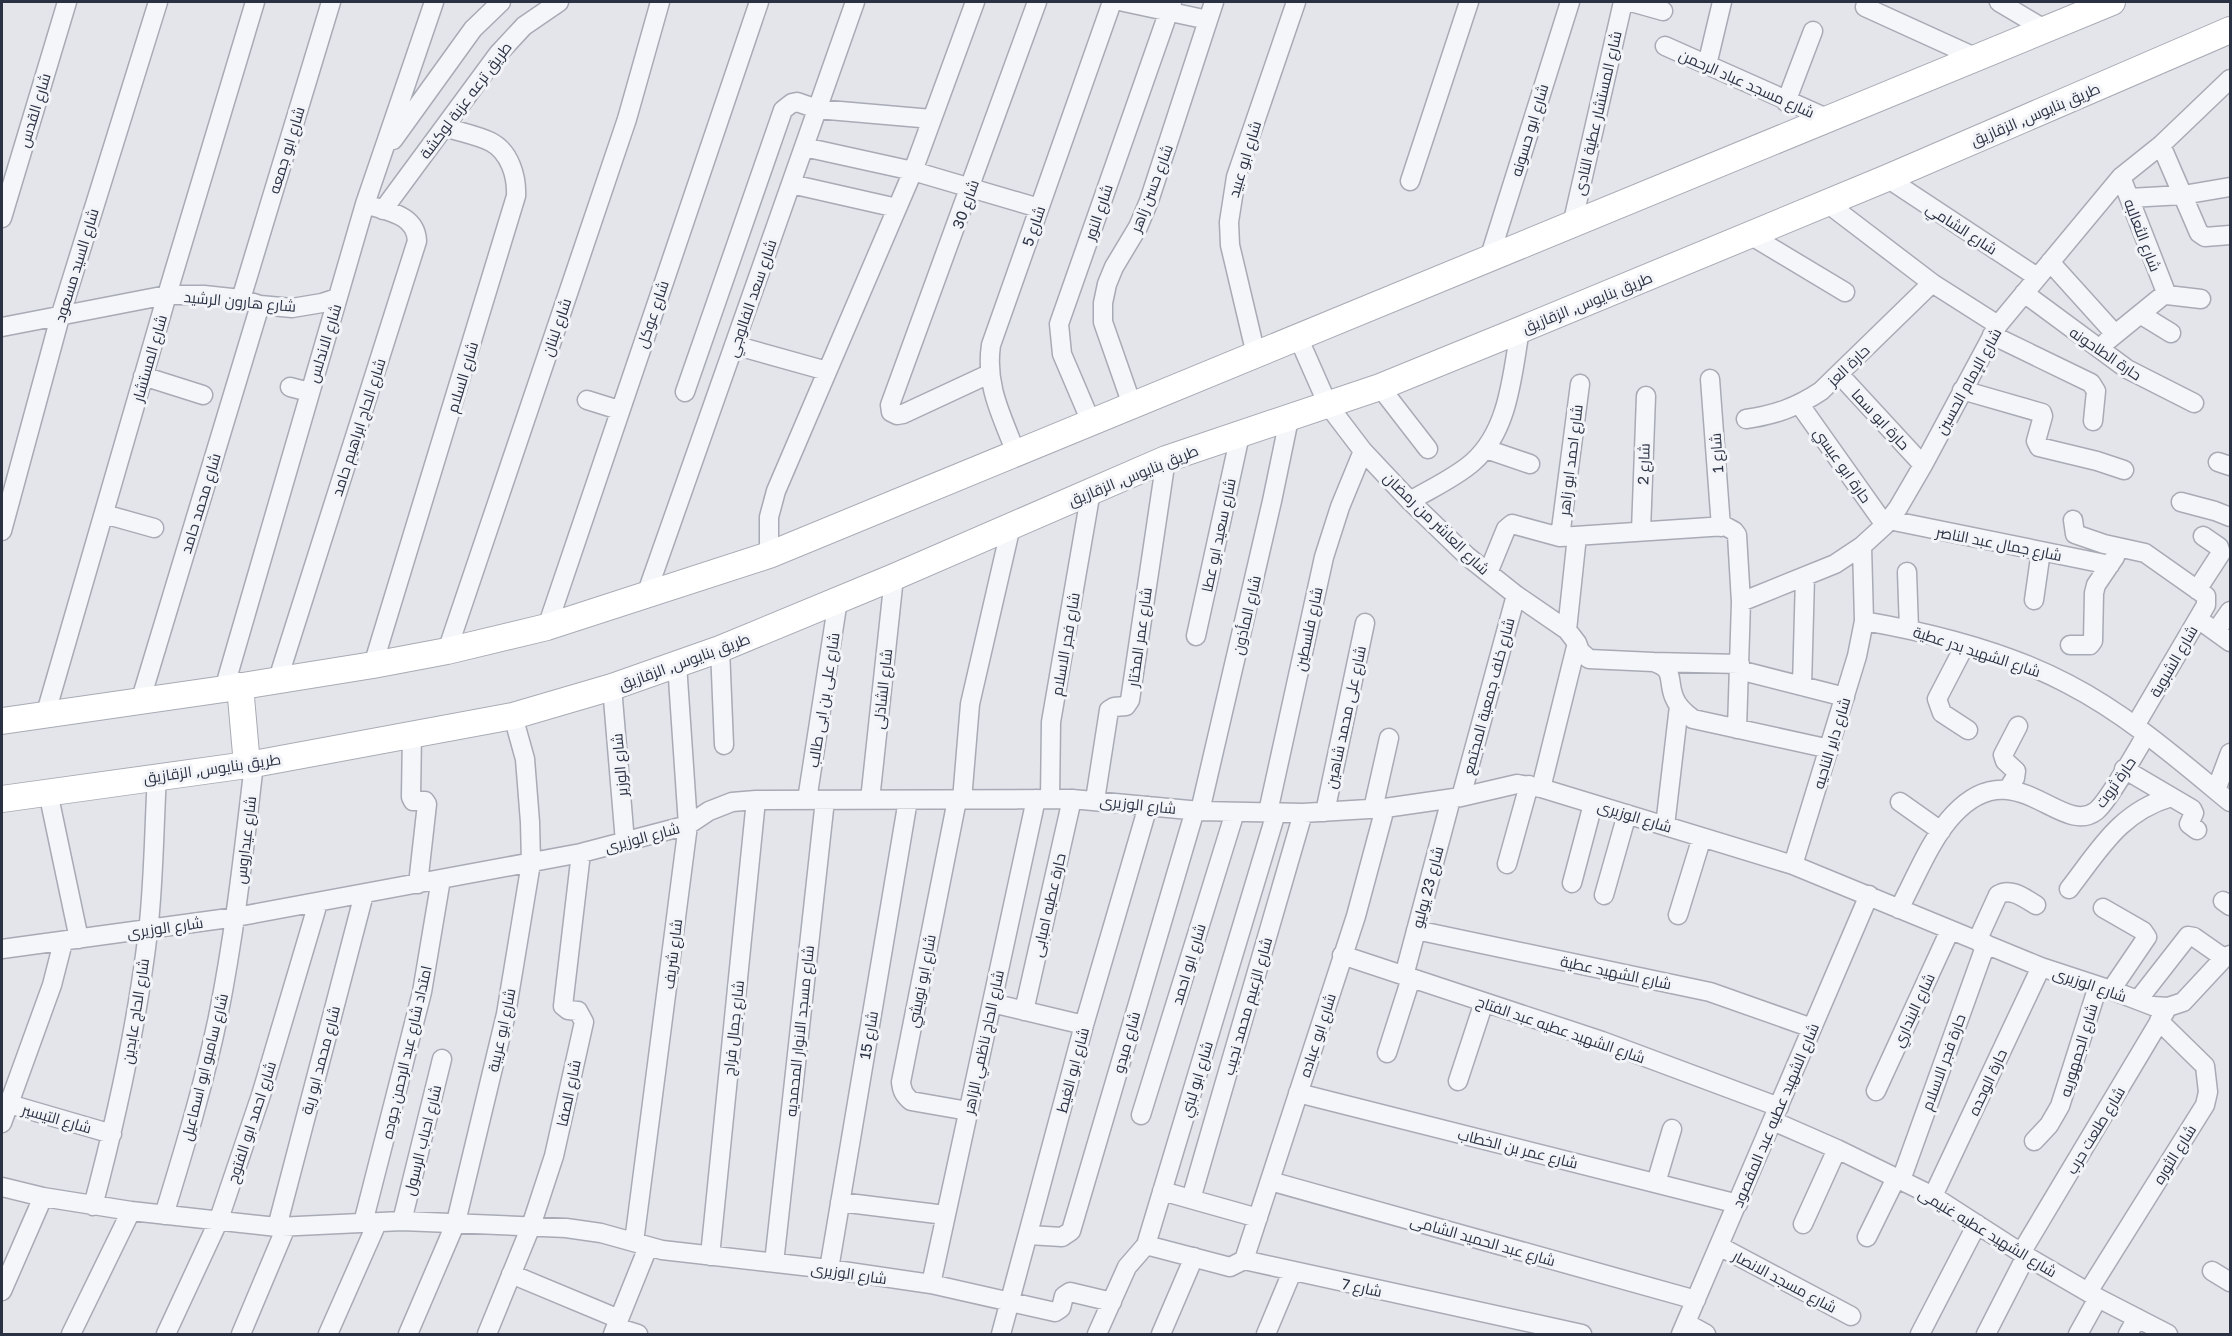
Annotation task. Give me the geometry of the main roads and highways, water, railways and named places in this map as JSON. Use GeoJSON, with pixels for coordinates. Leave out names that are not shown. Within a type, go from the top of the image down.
{"type":"FeatureCollection","features":[{"type":"Feature","properties":{"kind":"main road"},"geometry":{"type":"LineString","coordinates":[[2,721],[140,702],[447,651],[547,627],[769,555],[2046,30],[2106,2]]}},
{"type":"Feature","properties":{"kind":"main road","name":"طريق بنايوس, الزقازيق"},"geometry":{"type":"LineString","coordinates":[[2,799],[250,764],[513,716],[612,687],[720,649],[894,578],[1166,459],[1380,387],[1887,178],[2230,30]]}},
{"type":"Feature","properties":{"kind":"main road"},"geometry":{"type":"LineString","coordinates":[[232,687],[250,764]]}}]}
